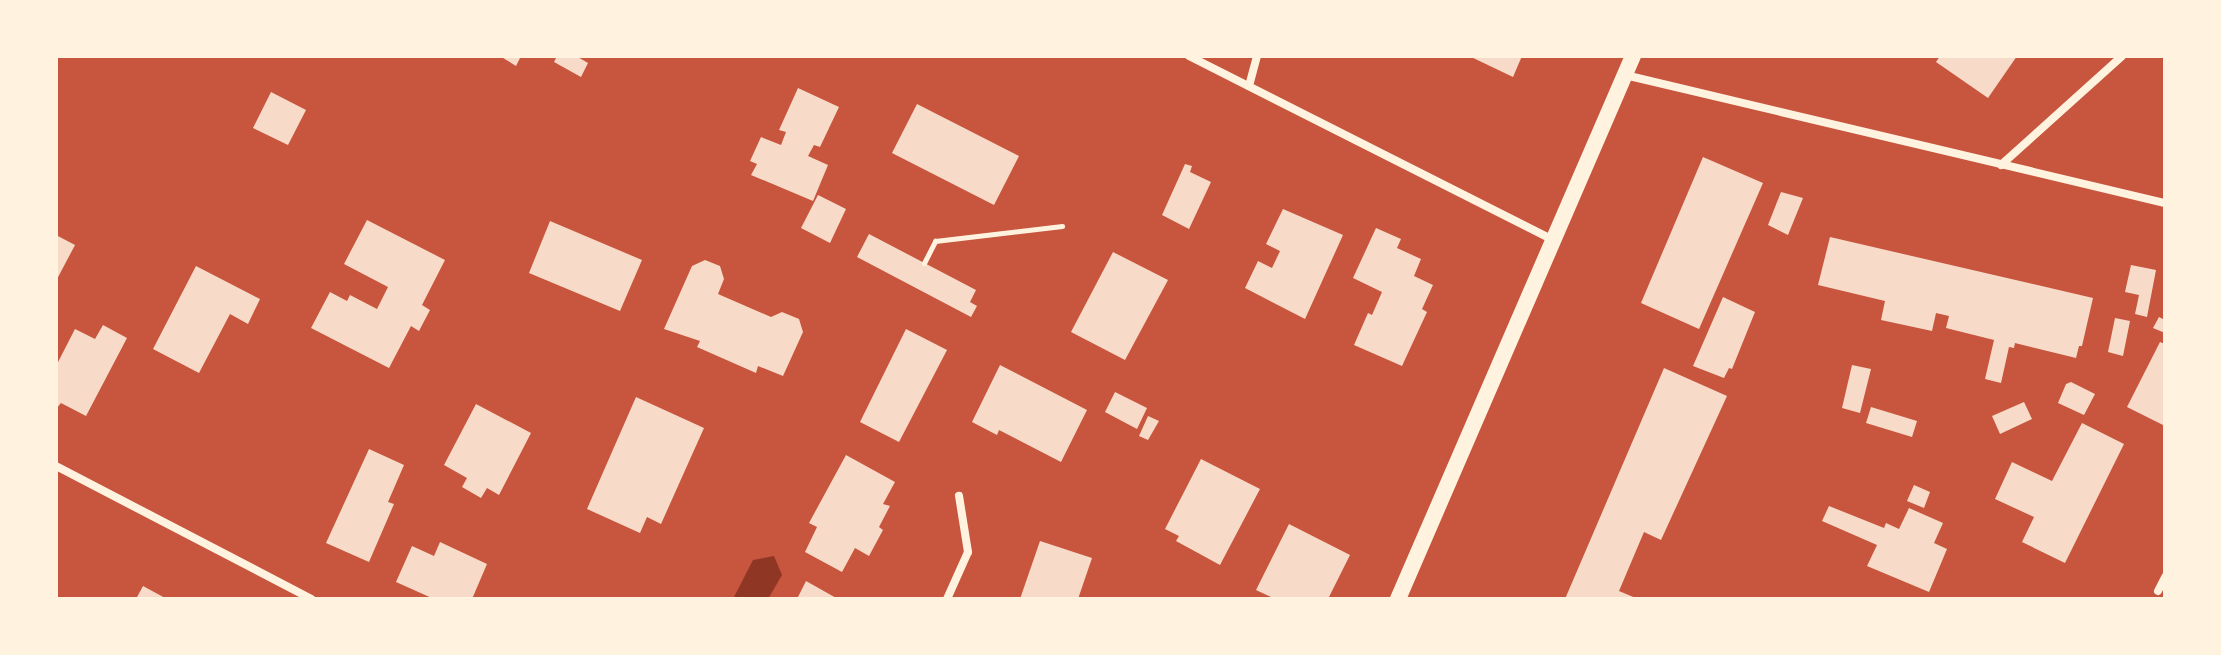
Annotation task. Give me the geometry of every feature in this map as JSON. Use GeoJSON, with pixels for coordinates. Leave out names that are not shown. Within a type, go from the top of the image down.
{"type":"FeatureCollection","features":[{"type":"Feature","properties":{"kind":"main road"},"geometry":{"type":"LineString","coordinates":[[1398,599],[1556,241],[1633,56]]}},
{"type":"Feature","properties":{"kind":"street"},"geometry":{"type":"LineString","coordinates":[[1189,56],[1556,241]]}},
{"type":"Feature","properties":{"kind":"street"},"geometry":{"type":"LineString","coordinates":[[1249,86],[1257,56]]}},
{"type":"Feature","properties":{"kind":"street"},"geometry":{"type":"LineString","coordinates":[[2001,165],[2122,56]]}},
{"type":"Feature","properties":{"kind":"street"},"geometry":{"type":"LineString","coordinates":[[1625,75],[2165,203]]}},
{"type":"Feature","properties":{"kind":"street"},"geometry":{"type":"LineString","coordinates":[[56,466],[311,599]]}},
{"type":"Feature","properties":{"kind":"street"},"geometry":{"type":"LineString","coordinates":[[947,599],[968,552],[959,496]]}},
{"type":"Feature","properties":{"kind":"street"},"geometry":{"type":"LineString","coordinates":[[2158,591],[2165,577]]}},
{"type":"Feature","properties":{"kind":"path"},"geometry":{"type":"LineString","coordinates":[[924,263],[935,241],[1062,226]]}},
{"type":"Feature","properties":{"kind":"shaded area"},"geometry":{"type":"Polygon","coordinates":[[[774,556],[782,575],[768,599],[733,599],[753,560],[774,556]]]}},
{"type":"Feature","properties":{"kind":"building"},"geometry":{"type":"Polygon","coordinates":[[[500,56],[521,56],[516,66],[500,56]]]}},
{"type":"Feature","properties":{"kind":"building"},"geometry":{"type":"Polygon","coordinates":[[[557,56],[576,56],[588,63],[581,77],[554,62],[557,56]]]}},
{"type":"Feature","properties":{"kind":"building"},"geometry":{"type":"Polygon","coordinates":[[[1469,56],[1522,56],[1513,77],[1469,56]]]}},
{"type":"Feature","properties":{"kind":"building"},"geometry":{"type":"Polygon","coordinates":[[[1940,56],[2017,56],[1988,98],[1936,62],[1940,56]]]}},
{"type":"Feature","properties":{"kind":"building"},"geometry":{"type":"Polygon","coordinates":[[[798,88],[839,107],[820,147],[814,145],[808,156],[828,165],[813,201],[751,175],[757,164],[750,161],[761,137],[781,145],[786,132],[779,130],[798,88]]]}},
{"type":"Feature","properties":{"kind":"building"},"geometry":{"type":"Polygon","coordinates":[[[271,92],[306,110],[288,145],[253,128],[271,92]]]}},
{"type":"Feature","properties":{"kind":"building"},"geometry":{"type":"Polygon","coordinates":[[[917,104],[1019,156],[994,205],[892,153],[917,104]]]}},
{"type":"Feature","properties":{"kind":"building"},"geometry":{"type":"Polygon","coordinates":[[[1703,157],[1763,183],[1699,329],[1641,303],[1703,157]]]}},
{"type":"Feature","properties":{"kind":"building"},"geometry":{"type":"Polygon","coordinates":[[[1185,164],[1192,166],[1190,172],[1211,182],[1189,229],[1162,215],[1185,164]]]}},
{"type":"Feature","properties":{"kind":"building"},"geometry":{"type":"Polygon","coordinates":[[[1781,192],[1803,198],[1788,235],[1768,225],[1781,192]]]}},
{"type":"Feature","properties":{"kind":"building"},"geometry":{"type":"Polygon","coordinates":[[[818,195],[846,209],[830,243],[801,228],[818,195]]]}},
{"type":"Feature","properties":{"kind":"building"},"geometry":{"type":"Polygon","coordinates":[[[1283,209],[1343,235],[1305,319],[1245,288],[1258,261],[1272,268],[1280,251],[1266,244],[1283,209]]]}},
{"type":"Feature","properties":{"kind":"building"},"geometry":{"type":"Polygon","coordinates":[[[367,220],[445,260],[422,305],[430,310],[419,331],[411,326],[389,368],[311,328],[330,292],[347,301],[350,295],[377,309],[388,287],[344,264],[367,220]]]}},
{"type":"Feature","properties":{"kind":"building"},"geometry":{"type":"Polygon","coordinates":[[[550,221],[642,260],[620,311],[529,273],[550,221]]]}},
{"type":"Feature","properties":{"kind":"building"},"geometry":{"type":"Polygon","coordinates":[[[1376,228],[1401,239],[1397,248],[1421,259],[1414,276],[1433,285],[1422,309],[1427,312],[1402,366],[1354,345],[1368,313],[1372,315],[1382,292],[1353,278],[1376,228]]]}},
{"type":"Feature","properties":{"kind":"building"},"geometry":{"type":"Polygon","coordinates":[[[869,234],[976,290],[970,302],[977,306],[971,317],[857,257],[869,234]]]}},
{"type":"Feature","properties":{"kind":"building"},"geometry":{"type":"Polygon","coordinates":[[[56,235],[75,245],[56,281],[56,235]]]}},
{"type":"Feature","properties":{"kind":"building"},"geometry":{"type":"Polygon","coordinates":[[[1830,237],[2093,298],[2082,346],[2079,346],[2076,358],[2015,343],[2014,348],[2009,347],[2001,383],[1985,379],[1994,340],[1946,328],[1949,316],[1936,313],[1932,331],[1881,320],[1885,301],[1818,285],[1830,237]]]}},
{"type":"Feature","properties":{"kind":"building"},"geometry":{"type":"Polygon","coordinates":[[[1113,252],[1168,280],[1125,360],[1071,332],[1113,252]]]}},
{"type":"Feature","properties":{"kind":"building"},"geometry":{"type":"Polygon","coordinates":[[[705,260],[720,266],[724,279],[718,294],[771,317],[782,312],[799,319],[803,332],[783,376],[758,366],[756,373],[697,347],[700,341],[664,329],[692,266],[705,260]]]}},
{"type":"Feature","properties":{"kind":"building"},"geometry":{"type":"Polygon","coordinates":[[[2131,265],[2156,270],[2147,317],[2135,314],[2139,295],[2125,292],[2131,265]]]}},
{"type":"Feature","properties":{"kind":"building"},"geometry":{"type":"Polygon","coordinates":[[[196,266],[260,299],[248,324],[230,314],[199,373],[153,349],[196,266]]]}},
{"type":"Feature","properties":{"kind":"building"},"geometry":{"type":"Polygon","coordinates":[[[1723,297],[1755,312],[1732,369],[1729,368],[1724,378],[1693,366],[1723,297]]]}},
{"type":"Feature","properties":{"kind":"building"},"geometry":{"type":"Polygon","coordinates":[[[2159,317],[2165,320],[2165,333],[2153,328],[2159,317]]]}},
{"type":"Feature","properties":{"kind":"building"},"geometry":{"type":"Polygon","coordinates":[[[2115,318],[2130,321],[2123,356],[2108,352],[2115,318]]]}},
{"type":"Feature","properties":{"kind":"building"},"geometry":{"type":"Polygon","coordinates":[[[103,325],[127,338],[86,416],[61,403],[56,409],[56,366],[75,329],[95,339],[103,325]]]}},
{"type":"Feature","properties":{"kind":"building"},"geometry":{"type":"Polygon","coordinates":[[[906,329],[947,350],[899,442],[860,422],[906,329]]]}},
{"type":"Feature","properties":{"kind":"building"},"geometry":{"type":"Polygon","coordinates":[[[2160,342],[2165,344],[2165,426],[2127,407],[2160,342]]]}},
{"type":"Feature","properties":{"kind":"building"},"geometry":{"type":"Polygon","coordinates":[[[1000,365],[1087,410],[1061,462],[999,430],[997,435],[972,422],[1000,365]]]}},
{"type":"Feature","properties":{"kind":"building"},"geometry":{"type":"Polygon","coordinates":[[[1852,365],[1871,369],[1860,413],[1842,408],[1852,365]]]}},
{"type":"Feature","properties":{"kind":"building"},"geometry":{"type":"Polygon","coordinates":[[[1664,368],[1727,396],[1661,540],[1644,532],[1619,591],[1638,599],[1565,599],[1664,368]]]}},
{"type":"Feature","properties":{"kind":"building"},"geometry":{"type":"Polygon","coordinates":[[[2071,382],[2095,394],[2084,415],[2058,403],[2066,384],[2071,382]]]}},
{"type":"Feature","properties":{"kind":"building"},"geometry":{"type":"Polygon","coordinates":[[[1115,392],[1147,408],[1137,429],[1105,412],[1115,392]]]}},
{"type":"Feature","properties":{"kind":"building"},"geometry":{"type":"Polygon","coordinates":[[[636,397],[704,428],[661,524],[647,517],[640,533],[587,509],[636,397]]]}},
{"type":"Feature","properties":{"kind":"building"},"geometry":{"type":"Polygon","coordinates":[[[2024,402],[2032,419],[2000,434],[1992,416],[2024,402]]]}},
{"type":"Feature","properties":{"kind":"building"},"geometry":{"type":"Polygon","coordinates":[[[476,404],[531,433],[499,495],[487,488],[481,498],[462,487],[467,478],[444,465],[476,404]]]}},
{"type":"Feature","properties":{"kind":"building"},"geometry":{"type":"Polygon","coordinates":[[[1871,407],[1917,421],[1912,437],[1866,423],[1871,407]]]}},
{"type":"Feature","properties":{"kind":"building"},"geometry":{"type":"Polygon","coordinates":[[[1148,416],[1159,421],[1148,440],[1139,436],[1148,416]]]}},
{"type":"Feature","properties":{"kind":"building"},"geometry":{"type":"Polygon","coordinates":[[[2082,423],[2124,444],[2065,563],[2022,542],[2034,517],[1995,499],[2012,462],[2052,481],[2082,423]]]}},
{"type":"Feature","properties":{"kind":"building"},"geometry":{"type":"Polygon","coordinates":[[[369,449],[404,465],[388,502],[394,504],[369,562],[326,543],[369,449]]]}},
{"type":"Feature","properties":{"kind":"building"},"geometry":{"type":"Polygon","coordinates":[[[846,455],[895,482],[883,504],[890,506],[879,527],[883,530],[869,556],[855,548],[842,572],[805,552],[817,527],[809,523],[846,455]]]}},
{"type":"Feature","properties":{"kind":"building"},"geometry":{"type":"Polygon","coordinates":[[[1201,459],[1260,489],[1220,565],[1176,541],[1179,536],[1165,529],[1201,459]]]}},
{"type":"Feature","properties":{"kind":"building"},"geometry":{"type":"Polygon","coordinates":[[[1914,485],[1930,492],[1924,508],[1907,501],[1914,485]]]}},
{"type":"Feature","properties":{"kind":"building"},"geometry":{"type":"Polygon","coordinates":[[[1829,506],[1884,528],[1886,523],[1899,529],[1909,508],[1943,523],[1934,543],[1947,549],[1929,592],[1867,566],[1877,545],[1822,521],[1829,506]]]}},
{"type":"Feature","properties":{"kind":"building"},"geometry":{"type":"Polygon","coordinates":[[[1289,524],[1350,555],[1328,599],[1275,599],[1256,590],[1289,524]]]}},
{"type":"Feature","properties":{"kind":"building"},"geometry":{"type":"Polygon","coordinates":[[[1040,541],[1092,558],[1078,599],[1020,599],[1040,541]]]}},
{"type":"Feature","properties":{"kind":"building"},"geometry":{"type":"Polygon","coordinates":[[[440,542],[487,564],[472,599],[434,599],[396,582],[412,546],[434,556],[440,542]]]}},
{"type":"Feature","properties":{"kind":"building"},"geometry":{"type":"Polygon","coordinates":[[[806,581],[838,599],[797,599],[806,581]]]}},
{"type":"Feature","properties":{"kind":"building"},"geometry":{"type":"Polygon","coordinates":[[[143,586],[167,599],[136,599],[143,586]]]}}]}
